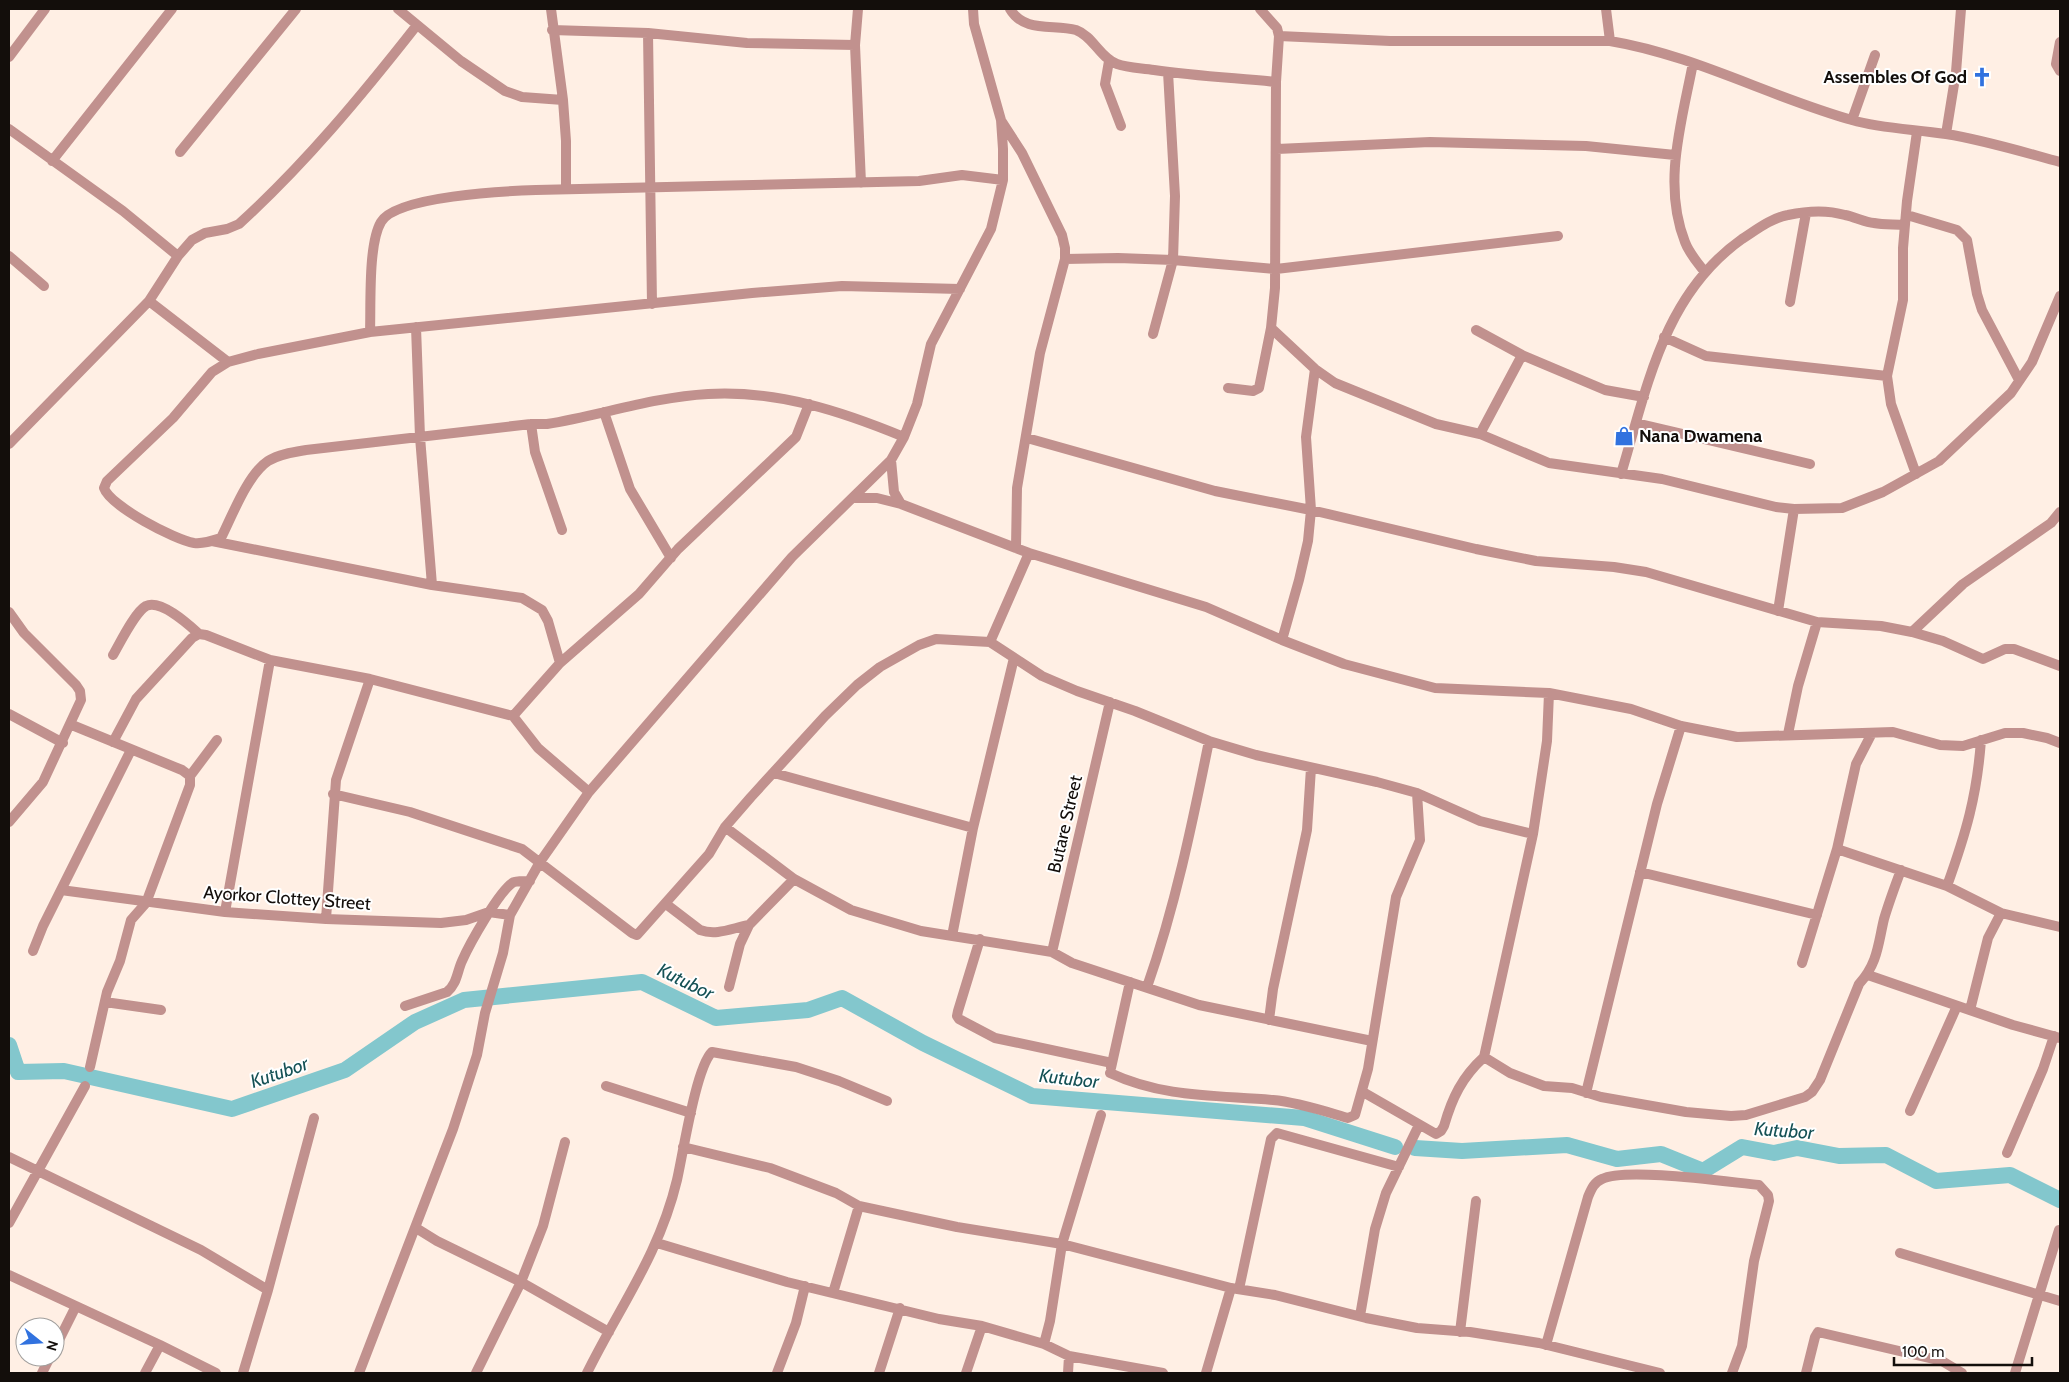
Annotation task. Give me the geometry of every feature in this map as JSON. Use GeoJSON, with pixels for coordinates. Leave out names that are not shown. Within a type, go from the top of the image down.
{"type":"FeatureCollection","features":[{"type":"Feature","properties":{"kind":"street"},"geometry":{"type":"LineString","coordinates":[[9,56],[45,9]]}},
{"type":"Feature","properties":{"kind":"street"},"geometry":{"type":"LineString","coordinates":[[52,161],[172,9]]}},
{"type":"Feature","properties":{"kind":"street"},"geometry":{"type":"LineString","coordinates":[[180,152],[296,9]]}},
{"type":"Feature","properties":{"kind":"street"},"geometry":{"type":"LineString","coordinates":[[398,9],[461,61],[505,91],[522,97],[563,100]]}},
{"type":"Feature","properties":{"kind":"street"},"geometry":{"type":"LineString","coordinates":[[551,9],[552,30],[563,100],[566,141],[566,189]]}},
{"type":"Feature","properties":{"kind":"street"},"geometry":{"type":"LineString","coordinates":[[858,9],[855,45],[861,182]]}},
{"type":"Feature","properties":{"kind":"street"},"geometry":{"type":"LineString","coordinates":[[359,1373],[416,1228],[462,1101],[477,1055],[485,1012],[503,953],[510,915],[540,862],[589,792],[792,557],[891,460],[904,437],[917,404],[931,344],[991,229],[1002,180],[1003,149],[1001,120],[974,24],[973,9]]}},
{"type":"Feature","properties":{"kind":"street"},"geometry":{"type":"LineString","coordinates":[[1010,9],[1020,21],[1030,25],[1076,31],[1087,37],[1109,61],[1118,65],[1168,72],[1276,82]]}},
{"type":"Feature","properties":{"kind":"street"},"geometry":{"type":"LineString","coordinates":[[1228,388],[1253,390],[1259,388],[1270,328],[1276,269],[1276,82],[1280,36],[1277,28],[1260,9]]}},
{"type":"Feature","properties":{"kind":"street"},"geometry":{"type":"LineString","coordinates":[[1606,9],[1610,41]]}},
{"type":"Feature","properties":{"kind":"street"},"geometry":{"type":"LineString","coordinates":[[1946,134],[1956,72],[1961,9]]}},
{"type":"Feature","properties":{"kind":"street"},"geometry":{"type":"LineString","coordinates":[[9,443],[148,301],[178,256],[192,240],[205,233],[227,229],[239,224],[306,158],[367,88],[417,25]]}},
{"type":"Feature","properties":{"kind":"street"},"geometry":{"type":"LineString","coordinates":[[552,30],[648,33],[747,43],[855,45]]}},
{"type":"Feature","properties":{"kind":"street"},"geometry":{"type":"LineString","coordinates":[[648,33],[652,304]]}},
{"type":"Feature","properties":{"kind":"street"},"geometry":{"type":"LineString","coordinates":[[1280,36],[1390,41],[1610,41],[1633,44],[1693,63],[1852,120],[1917,132],[1946,134],[2060,162]]}},
{"type":"Feature","properties":{"kind":"street"},"geometry":{"type":"LineString","coordinates":[[2060,42],[2056,64],[2060,71]]}},
{"type":"Feature","properties":{"kind":"street"},"geometry":{"type":"LineString","coordinates":[[1852,120],[1875,55]]}},
{"type":"Feature","properties":{"kind":"street"},"geometry":{"type":"LineString","coordinates":[[1109,61],[1105,84],[1121,126]]}},
{"type":"Feature","properties":{"kind":"street"},"geometry":{"type":"LineString","coordinates":[[1693,63],[1675,154],[1676,203],[1684,241],[1704,271]]}},
{"type":"Feature","properties":{"kind":"street"},"geometry":{"type":"LineString","coordinates":[[1153,334],[1173,260],[1175,196],[1168,72]]}},
{"type":"Feature","properties":{"kind":"street"},"geometry":{"type":"LineString","coordinates":[[1001,120],[1022,153],[1062,235],[1065,248],[1065,259],[1040,353],[1015,505],[1016,548]]}},
{"type":"Feature","properties":{"kind":"street"},"geometry":{"type":"LineString","coordinates":[[9,129],[123,211],[178,256]]}},
{"type":"Feature","properties":{"kind":"street"},"geometry":{"type":"LineString","coordinates":[[1916,474],[1891,404],[1887,376],[1903,300],[1908,187],[1917,132]]}},
{"type":"Feature","properties":{"kind":"street"},"geometry":{"type":"LineString","coordinates":[[1277,149],[1439,142],[1586,146],[1675,154]]}},
{"type":"Feature","properties":{"kind":"street"},"geometry":{"type":"LineString","coordinates":[[370,332],[375,242],[381,222],[389,212],[448,197],[490,192],[566,189],[919,182],[962,174],[1002,180]]}},
{"type":"Feature","properties":{"kind":"street"},"geometry":{"type":"LineString","coordinates":[[1790,302],[1806,213]]}},
{"type":"Feature","properties":{"kind":"street"},"geometry":{"type":"LineString","coordinates":[[1621,474],[1652,367],[1664,338],[1688,292],[1704,271],[1730,248],[1762,226],[1788,215],[1806,213],[1844,214],[1874,223],[1906,220],[1957,230],[1967,240],[1977,294],[1982,310],[2019,380]]}},
{"type":"Feature","properties":{"kind":"street"},"geometry":{"type":"LineString","coordinates":[[1065,259],[1173,260],[1276,269],[1558,236]]}},
{"type":"Feature","properties":{"kind":"street"},"geometry":{"type":"LineString","coordinates":[[9,256],[44,286]]}},
{"type":"Feature","properties":{"kind":"street"},"geometry":{"type":"LineString","coordinates":[[904,437],[849,415],[809,404],[761,395],[706,394],[547,424],[531,424],[306,450],[283,454],[268,461],[255,473],[220,538],[195,543],[165,531],[124,508],[106,495],[104,488],[107,481],[173,418],[212,372],[228,362],[370,332],[416,327],[842,286],[960,290]]}},
{"type":"Feature","properties":{"kind":"street"},"geometry":{"type":"LineString","coordinates":[[1270,328],[1315,369],[1335,383],[1436,424],[1480,434],[1549,463],[1668,480],[1754,503],[1794,509],[1842,508],[1882,492],[1939,461],[2011,393],[2032,362],[2056,316],[2060,296]]}},
{"type":"Feature","properties":{"kind":"street"},"geometry":{"type":"LineString","coordinates":[[148,301],[228,362]]}},
{"type":"Feature","properties":{"kind":"street"},"geometry":{"type":"LineString","coordinates":[[416,327],[420,437],[432,585]]}},
{"type":"Feature","properties":{"kind":"street"},"geometry":{"type":"LineString","coordinates":[[1476,330],[1522,355],[1605,390],[1644,397]]}},
{"type":"Feature","properties":{"kind":"street"},"geometry":{"type":"LineString","coordinates":[[1664,338],[1706,356],[1887,376]]}},
{"type":"Feature","properties":{"kind":"street"},"geometry":{"type":"LineString","coordinates":[[1480,434],[1522,355]]}},
{"type":"Feature","properties":{"kind":"street"},"geometry":{"type":"LineString","coordinates":[[1282,640],[1300,580],[1311,510],[1306,437],[1315,369]]}},
{"type":"Feature","properties":{"kind":"street"},"geometry":{"type":"LineString","coordinates":[[513,716],[560,663],[639,594],[671,558],[796,437],[809,404]]}},
{"type":"Feature","properties":{"kind":"street"},"geometry":{"type":"LineString","coordinates":[[604,412],[630,489],[671,558]]}},
{"type":"Feature","properties":{"kind":"street"},"geometry":{"type":"LineString","coordinates":[[1636,423],[1810,464]]}},
{"type":"Feature","properties":{"kind":"street"},"geometry":{"type":"LineString","coordinates":[[531,424],[535,452],[562,530]]}},
{"type":"Feature","properties":{"kind":"street"},"geometry":{"type":"LineString","coordinates":[[1027,438],[1215,491],[1311,510],[1536,562],[1614,567],[1666,576],[1817,622],[1881,626],[1912,632],[1943,641],[1983,659],[2005,649],[2014,650],[2060,666]]}},
{"type":"Feature","properties":{"kind":"street"},"geometry":{"type":"LineString","coordinates":[[891,460],[894,492],[900,504]]}},
{"type":"Feature","properties":{"kind":"street"},"geometry":{"type":"LineString","coordinates":[[853,498],[878,498],[900,504],[1029,553],[1206,607],[1344,664],[1435,688],[1549,693],[1631,709],[1681,726],[1736,737],[1893,732],[1940,745],[1963,746],[2004,733],[2023,733],[2060,743]]}},
{"type":"Feature","properties":{"kind":"street"},"geometry":{"type":"LineString","coordinates":[[1778,611],[1794,509]]}},
{"type":"Feature","properties":{"kind":"street"},"geometry":{"type":"LineString","coordinates":[[1912,632],[1963,584],[2051,523],[2060,512]]}},
{"type":"Feature","properties":{"kind":"street"},"geometry":{"type":"LineString","coordinates":[[212,541],[432,585],[513,595],[533,603],[542,610],[548,621],[560,663]]}},
{"type":"Feature","properties":{"kind":"street"},"geometry":{"type":"LineString","coordinates":[[990,642],[1029,553]]}},
{"type":"Feature","properties":{"kind":"street"},"geometry":{"type":"LineString","coordinates":[[113,655],[134,620],[144,607],[151,605],[172,613],[199,634],[270,660],[370,679],[513,716],[538,748],[589,792]]}},
{"type":"Feature","properties":{"kind":"street"},"geometry":{"type":"LineString","coordinates":[[9,612],[24,633],[80,691],[81,700],[72,725],[43,782],[9,822]]}},
{"type":"Feature","properties":{"kind":"street"},"geometry":{"type":"LineString","coordinates":[[1788,734],[1804,664],[1817,622]]}},
{"type":"Feature","properties":{"kind":"street"},"geometry":{"type":"LineString","coordinates":[[113,742],[136,699],[192,638],[199,634]]}},
{"type":"Feature","properties":{"kind":"street"},"geometry":{"type":"LineString","coordinates":[[333,794],[410,812],[522,849],[637,935],[709,854],[725,827],[825,716],[856,686],[880,667],[920,645],[936,639],[990,642],[1042,676],[1209,742],[1417,793],[1480,821],[1533,834]]}},
{"type":"Feature","properties":{"kind":"street"},"geometry":{"type":"LineString","coordinates":[[952,936],[973,828],[1014,658]]}},
{"type":"Feature","properties":{"kind":"street"},"geometry":{"type":"LineString","coordinates":[[225,912],[270,660]]}},
{"type":"Feature","properties":{"kind":"street"},"geometry":{"type":"LineString","coordinates":[[326,919],[333,794],[340,765],[370,679]]}},
{"type":"Feature","properties":{"kind":"street"},"geometry":{"type":"LineString","coordinates":[[1362,1092],[1436,1134],[1441,1131],[1465,1076],[1484,1057],[1533,834],[1548,741],[1549,693]]}},
{"type":"Feature","properties":{"kind":"street","name":"Butare Street"},"geometry":{"type":"LineString","coordinates":[[1052,952],[1110,702]]}},
{"type":"Feature","properties":{"kind":"street"},"geometry":{"type":"LineString","coordinates":[[9,714],[63,743]]}},
{"type":"Feature","properties":{"kind":"street"},"geometry":{"type":"LineString","coordinates":[[72,725],[182,770],[190,776]]}},
{"type":"Feature","properties":{"kind":"street"},"geometry":{"type":"LineString","coordinates":[[1586,1093],[1657,804],[1681,726]]}},
{"type":"Feature","properties":{"kind":"street"},"geometry":{"type":"LineString","coordinates":[[1802,964],[1837,849],[1856,764],[1872,733]]}},
{"type":"Feature","properties":{"kind":"street"},"geometry":{"type":"LineString","coordinates":[[90,1067],[110,981],[120,961],[131,920],[146,903],[190,785],[190,776],[217,740]]}},
{"type":"Feature","properties":{"kind":"street"},"geometry":{"type":"LineString","coordinates":[[1947,886],[1968,828],[1978,778],[1980,740]]}},
{"type":"Feature","properties":{"kind":"street"},"geometry":{"type":"LineString","coordinates":[[1147,987],[1165,935],[1184,866],[1209,742]]}},
{"type":"Feature","properties":{"kind":"street"},"geometry":{"type":"LineString","coordinates":[[33,951],[61,890],[131,750]]}},
{"type":"Feature","properties":{"kind":"street"},"geometry":{"type":"LineString","coordinates":[[1269,1020],[1273,989],[1307,830],[1311,768]]}},
{"type":"Feature","properties":{"kind":"street"},"geometry":{"type":"LineString","coordinates":[[774,773],[973,828]]}},
{"type":"Feature","properties":{"kind":"street"},"geometry":{"type":"LineString","coordinates":[[980,939],[957,1016],[959,1020],[995,1038],[1110,1072],[1152,1089],[1220,1098],[1274,1100],[1348,1118],[1355,1114],[1362,1092],[1396,897],[1420,840],[1417,793]]}},
{"type":"Feature","properties":{"kind":"street"},"geometry":{"type":"LineString","coordinates":[[725,827],[794,879],[851,910],[921,931],[1052,952],[1072,962],[1198,1005],[1372,1041]]}},
{"type":"Feature","properties":{"kind":"street"},"geometry":{"type":"LineString","coordinates":[[1837,849],[1947,886],[2001,913],[2060,927]]}},
{"type":"Feature","properties":{"kind":"street"},"geometry":{"type":"LineString","coordinates":[[1484,1057],[1521,1079],[1544,1086],[1572,1088],[1586,1093],[1686,1112],[1732,1116],[1763,1112],[1805,1098],[1820,1080],[1859,984],[1868,975],[1880,948],[1884,919],[1901,870]]}},
{"type":"Feature","properties":{"kind":"street"},"geometry":{"type":"LineString","coordinates":[[1640,872],[1817,916]]}},
{"type":"Feature","properties":{"kind":"street"},"geometry":{"type":"LineString","coordinates":[[729,987],[740,944],[749,925],[794,879]]}},
{"type":"Feature","properties":{"kind":"street"},"geometry":{"type":"LineString","coordinates":[[405,1006],[447,992],[452,988],[462,962],[489,912],[508,887],[515,882],[530,881]]}},
{"type":"Feature","properties":{"kind":"street","name":"Ayorkor Clottey Street"},"geometry":{"type":"LineString","coordinates":[[61,890],[146,903],[225,912],[326,919],[441,923],[466,920],[489,912],[510,915]]}},
{"type":"Feature","properties":{"kind":"street"},"geometry":{"type":"LineString","coordinates":[[666,904],[700,930],[707,932],[723,932],[749,925]]}},
{"type":"Feature","properties":{"kind":"street"},"geometry":{"type":"LineString","coordinates":[[1970,1010],[1988,938],[2001,913]]}},
{"type":"Feature","properties":{"kind":"street"},"geometry":{"type":"LineString","coordinates":[[1868,975],[1957,1006],[2057,1037],[2007,1153]]}},
{"type":"Feature","properties":{"kind":"street"},"geometry":{"type":"LineString","coordinates":[[1110,1072],[1130,982]]}},
{"type":"Feature","properties":{"kind":"street"},"geometry":{"type":"LineString","coordinates":[[105,1002],[161,1010]]}},
{"type":"Feature","properties":{"kind":"street"},"geometry":{"type":"LineString","coordinates":[[1910,1111],[1957,1006]]}},
{"type":"Feature","properties":{"kind":"street"},"geometry":{"type":"LineString","coordinates":[[587,1373],[640,1278],[657,1243],[676,1181],[691,1114],[707,1057],[712,1052],[796,1067],[839,1081],[887,1101]]}},
{"type":"Feature","properties":{"kind":"street"},"geometry":{"type":"LineString","coordinates":[[9,1223],[85,1086]]}},
{"type":"Feature","properties":{"kind":"street"},"geometry":{"type":"LineString","coordinates":[[606,1086],[691,1114]]}},
{"type":"Feature","properties":{"kind":"street"},"geometry":{"type":"LineString","coordinates":[[1044,1344],[1050,1320],[1062,1244],[1101,1115]]}},
{"type":"Feature","properties":{"kind":"street"},"geometry":{"type":"LineString","coordinates":[[243,1373],[268,1290],[314,1118]]}},
{"type":"Feature","properties":{"kind":"street"},"geometry":{"type":"LineString","coordinates":[[1360,1316],[1375,1229],[1386,1193],[1419,1125]]}},
{"type":"Feature","properties":{"kind":"street"},"geometry":{"type":"LineString","coordinates":[[1206,1373],[1235,1288],[1271,1139],[1277,1133],[1399,1167]]}},
{"type":"Feature","properties":{"kind":"street"},"geometry":{"type":"LineString","coordinates":[[476,1373],[521,1282],[543,1226],[566,1142]]}},
{"type":"Feature","properties":{"kind":"street"},"geometry":{"type":"LineString","coordinates":[[683,1147],[770,1168],[836,1193],[859,1206],[957,1227],[1062,1244],[1235,1288],[1417,1328],[1460,1332],[1546,1345],[1660,1373]]}},
{"type":"Feature","properties":{"kind":"street"},"geometry":{"type":"LineString","coordinates":[[9,1157],[201,1250],[268,1290]]}},
{"type":"Feature","properties":{"kind":"street"},"geometry":{"type":"LineString","coordinates":[[1546,1345],[1588,1197],[1593,1186],[1601,1179],[1617,1174],[1694,1178],[1759,1185],[1768,1195],[1769,1201],[1754,1261],[1743,1338],[1732,1373]]}},
{"type":"Feature","properties":{"kind":"street"},"geometry":{"type":"LineString","coordinates":[[1460,1332],[1476,1201]]}},
{"type":"Feature","properties":{"kind":"street"},"geometry":{"type":"LineString","coordinates":[[833,1293],[859,1206]]}},
{"type":"Feature","properties":{"kind":"street"},"geometry":{"type":"LineString","coordinates":[[416,1228],[437,1241],[521,1282],[609,1332]]}},
{"type":"Feature","properties":{"kind":"street"},"geometry":{"type":"LineString","coordinates":[[2015,1373],[2059,1230]]}},
{"type":"Feature","properties":{"kind":"street"},"geometry":{"type":"LineString","coordinates":[[657,1243],[805,1286],[940,1319],[982,1326],[1044,1344],[1069,1356],[1163,1373]]}},
{"type":"Feature","properties":{"kind":"street"},"geometry":{"type":"LineString","coordinates":[[1900,1253],[2060,1301]]}},
{"type":"Feature","properties":{"kind":"street"},"geometry":{"type":"LineString","coordinates":[[9,1275],[216,1373]]}},
{"type":"Feature","properties":{"kind":"street"},"geometry":{"type":"LineString","coordinates":[[777,1373],[796,1323],[805,1286]]}},
{"type":"Feature","properties":{"kind":"street"},"geometry":{"type":"LineString","coordinates":[[65,1328],[76,1306]]}},
{"type":"Feature","properties":{"kind":"street"},"geometry":{"type":"LineString","coordinates":[[878,1373],[900,1308]]}},
{"type":"Feature","properties":{"kind":"street"},"geometry":{"type":"LineString","coordinates":[[966,1373],[982,1326]]}},
{"type":"Feature","properties":{"kind":"street"},"geometry":{"type":"LineString","coordinates":[[1806,1373],[1814,1337],[1818,1332],[1942,1361],[1959,1373]]}},
{"type":"Feature","properties":{"kind":"street"},"geometry":{"type":"LineString","coordinates":[[145,1373],[160,1345]]}},
{"type":"Feature","properties":{"kind":"street"},"geometry":{"type":"LineString","coordinates":[[1068,1373],[1069,1356]]}},
{"type":"Feature","properties":{"kind":"waterway","name":"Kutubor"},"geometry":{"type":"LineString","coordinates":[[9,1045],[18,1072],[64,1071],[232,1109],[345,1070],[415,1022],[464,1000],[642,982],[716,1018],[808,1010],[842,998],[923,1043],[1032,1096],[1304,1118],[1395,1147]]}},
{"type":"Feature","properties":{"kind":"waterway","name":"Kutubor"},"geometry":{"type":"LineString","coordinates":[[1415,1148],[1462,1151],[1567,1145],[1617,1159],[1661,1154],[1703,1171],[1742,1147],[1774,1153],[1797,1148],[1839,1156],[1886,1155],[1936,1181],[2010,1175],[2060,1200]]}},
{"type":"Feature","properties":{"kind":"place","name":"Assembles Of God"},"geometry":{"type":"Point","coordinates":[1982,77]}},
{"type":"Feature","properties":{"kind":"place","name":"Nana Dwamena"},"geometry":{"type":"Point","coordinates":[1624,436]}}]}
